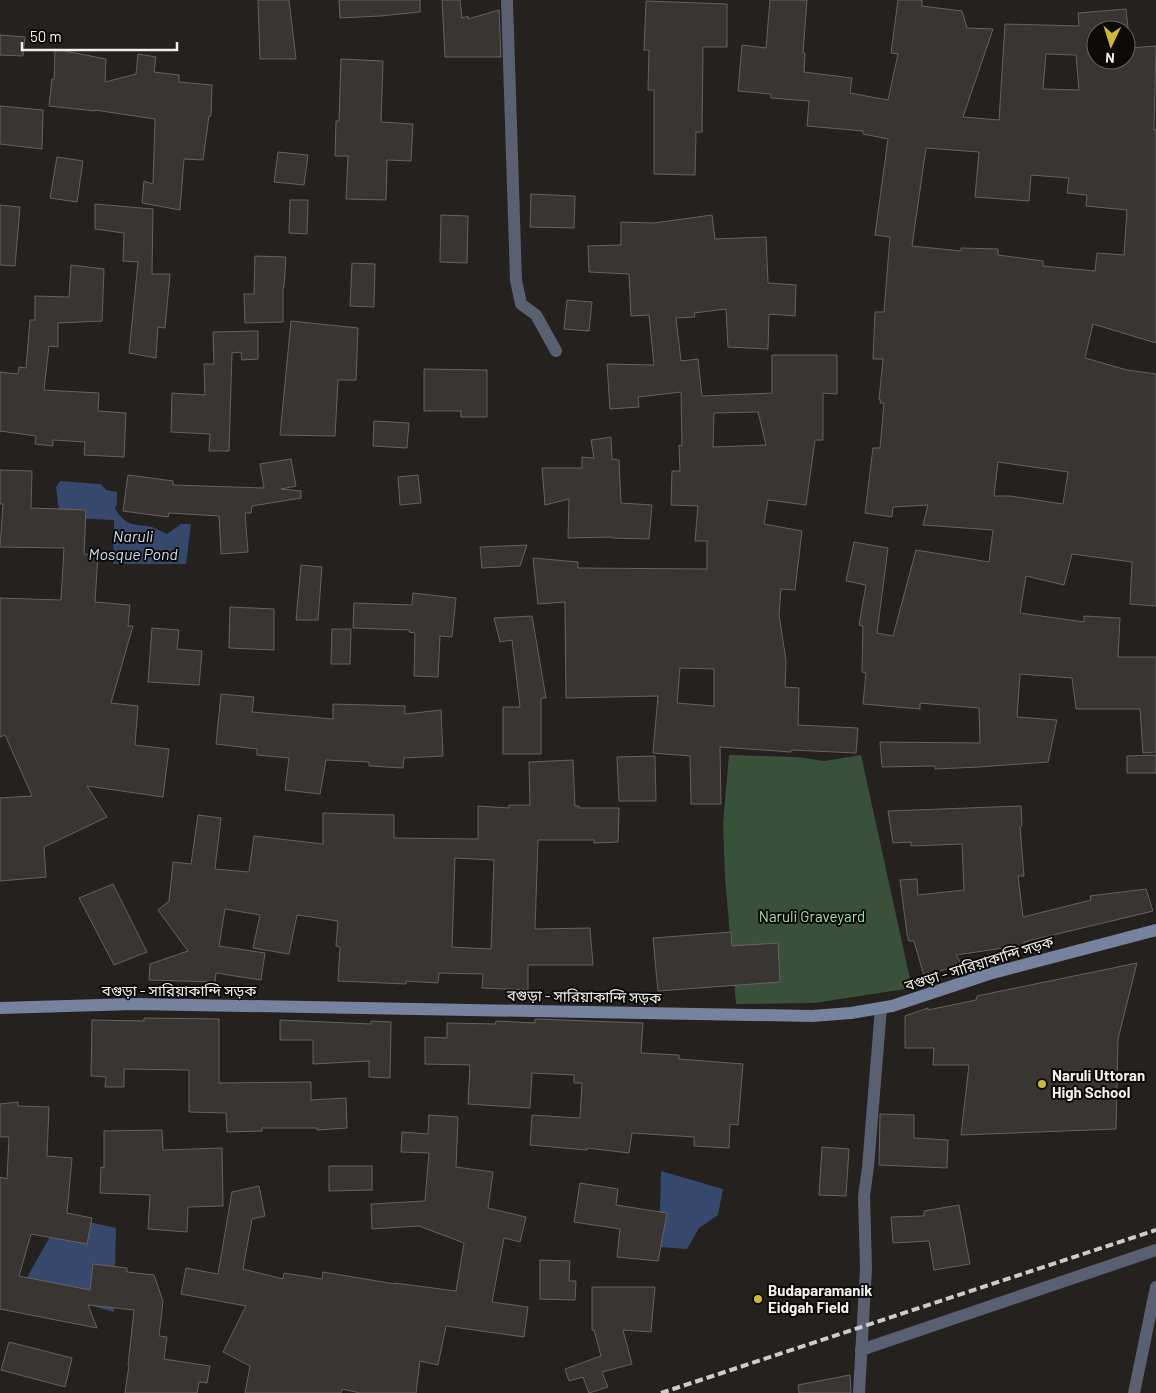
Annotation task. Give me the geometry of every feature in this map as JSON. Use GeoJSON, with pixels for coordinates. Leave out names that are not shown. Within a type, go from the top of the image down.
{"type":"FeatureCollection","features":[{"type":"Feature","properties":{"kind":"main road","name":"বগুড়া - সারিয়াকান্দি সড়ক"},"geometry":{"type":"LineString","coordinates":[[0,1008],[134,1004],[812,1016],[851,1013],[909,1001],[989,974],[1156,930]]}},
{"type":"Feature","properties":{"kind":"street"},"geometry":{"type":"LineString","coordinates":[[507,0],[516,280],[521,304],[536,315],[556,352]]}},
{"type":"Feature","properties":{"kind":"street"},"geometry":{"type":"LineString","coordinates":[[859,1393],[866,1268],[864,1196],[881,1008]]}},
{"type":"Feature","properties":{"kind":"street"},"geometry":{"type":"LineString","coordinates":[[861,1350],[1156,1250]]}},
{"type":"Feature","properties":{"kind":"street"},"geometry":{"type":"LineString","coordinates":[[1134,1393],[1156,1287]]}},
{"type":"Feature","properties":{"kind":"green space","name":"Naruli Graveyard"},"geometry":{"type":"Polygon","coordinates":[[[729,755],[797,757],[824,761],[861,755],[912,988],[814,1003],[736,1004],[725,878],[723,824],[729,755]]]}},
{"type":"Feature","properties":{"kind":"water","name":"Naruli Mosque Pond"},"geometry":{"type":"Polygon","coordinates":[[[60,481],[99,484],[106,490],[117,492],[115,509],[131,524],[152,527],[167,534],[181,524],[191,524],[186,564],[113,564],[114,520],[69,518],[59,511],[56,487],[60,481]]]}},
{"type":"Feature","properties":{"kind":"water"},"geometry":{"type":"Polygon","coordinates":[[[661,1171],[723,1189],[718,1215],[699,1228],[687,1249],[659,1247],[661,1171]]]}},
{"type":"Feature","properties":{"kind":"water"},"geometry":{"type":"Polygon","coordinates":[[[76,1219],[116,1228],[114,1312],[89,1305],[26,1279],[51,1235],[76,1219]]]}},
{"type":"Feature","properties":{"kind":"building"},"geometry":{"type":"Polygon","coordinates":[[[258,0],[289,0],[296,59],[260,59],[258,0]]]}},
{"type":"Feature","properties":{"kind":"building"},"geometry":{"type":"Polygon","coordinates":[[[339,0],[420,0],[420,12],[340,18],[339,0]]]}},
{"type":"Feature","properties":{"kind":"building"},"geometry":{"type":"Polygon","coordinates":[[[442,0],[460,0],[462,18],[468,16],[468,19],[499,10],[501,57],[445,57],[442,0]]]}},
{"type":"Feature","properties":{"kind":"building"},"geometry":{"type":"Polygon","coordinates":[[[770,0],[807,0],[803,53],[805,53],[804,72],[852,78],[850,93],[888,100],[898,54],[891,53],[898,0],[922,0],[922,6],[962,11],[967,28],[993,29],[963,117],[999,120],[1005,24],[1079,26],[1078,13],[1126,9],[1127,20],[1086,20],[1086,70],[1136,70],[1136,48],[1156,46],[1154,130],[1156,130],[1156,343],[1093,324],[1085,358],[1127,370],[1156,374],[1156,606],[1130,604],[1132,562],[1072,554],[1064,585],[1026,576],[1020,613],[1084,622],[1084,616],[1120,618],[1118,657],[1156,657],[1156,752],[1143,753],[1140,709],[1076,709],[1072,678],[1020,674],[1017,717],[1057,720],[1048,762],[935,769],[935,766],[882,767],[880,742],[980,743],[979,708],[920,703],[920,709],[863,704],[866,673],[862,672],[863,626],[859,625],[866,585],[846,581],[854,542],[888,548],[877,633],[893,636],[916,550],[989,562],[993,530],[923,525],[928,505],[893,507],[892,517],[865,513],[873,448],[880,448],[884,403],[880,403],[881,400],[879,400],[883,359],[873,359],[875,312],[884,312],[890,237],[875,235],[888,139],[863,134],[863,131],[807,126],[809,101],[771,98],[771,94],[738,91],[742,45],[766,48],[770,0]],[[1046,54],[1043,89],[1079,90],[1076,55],[1046,54]],[[926,148],[912,246],[961,251],[961,248],[998,249],[998,255],[1043,261],[1043,266],[1095,271],[1097,253],[1124,255],[1127,210],[1086,206],[1087,195],[1067,193],[1069,178],[1031,175],[1029,201],[975,197],[979,152],[926,148]],[[998,462],[994,496],[1010,496],[1063,504],[1068,472],[998,462]]]}},
{"type":"Feature","properties":{"kind":"building"},"geometry":{"type":"Polygon","coordinates":[[[646,1],[727,4],[727,47],[703,47],[702,132],[696,132],[695,175],[654,174],[654,90],[648,90],[649,50],[644,50],[646,1]]]}},
{"type":"Feature","properties":{"kind":"building"},"geometry":{"type":"Polygon","coordinates":[[[0,35],[25,37],[23,56],[0,55],[0,35]]]}},
{"type":"Feature","properties":{"kind":"building"},"geometry":{"type":"Polygon","coordinates":[[[55,49],[106,59],[105,82],[136,74],[138,54],[156,57],[154,72],[179,75],[179,82],[212,85],[211,116],[209,116],[203,160],[184,159],[180,210],[142,203],[144,181],[153,184],[155,119],[95,110],[49,106],[52,79],[54,80],[55,49]]]}},
{"type":"Feature","properties":{"kind":"building"},"geometry":{"type":"Polygon","coordinates":[[[341,59],[383,61],[381,122],[413,124],[411,161],[387,160],[386,200],[346,199],[348,156],[335,156],[336,121],[339,121],[341,59]]]}},
{"type":"Feature","properties":{"kind":"building"},"geometry":{"type":"Polygon","coordinates":[[[0,106],[43,110],[42,149],[0,144],[0,106]]]}},
{"type":"Feature","properties":{"kind":"building"},"geometry":{"type":"Polygon","coordinates":[[[278,152],[308,155],[304,185],[274,182],[278,152]]]}},
{"type":"Feature","properties":{"kind":"building"},"geometry":{"type":"Polygon","coordinates":[[[57,157],[83,161],[77,202],[50,198],[57,157]]]}},
{"type":"Feature","properties":{"kind":"building"},"geometry":{"type":"Polygon","coordinates":[[[531,194],[575,196],[574,228],[530,227],[531,194]]]}},
{"type":"Feature","properties":{"kind":"building"},"geometry":{"type":"Polygon","coordinates":[[[290,200],[308,200],[307,234],[289,233],[290,200]]]}},
{"type":"Feature","properties":{"kind":"building"},"geometry":{"type":"Polygon","coordinates":[[[95,204],[153,209],[152,274],[170,274],[165,328],[158,327],[156,358],[129,353],[138,262],[123,261],[124,233],[95,229],[95,204]]]}},
{"type":"Feature","properties":{"kind":"building"},"geometry":{"type":"Polygon","coordinates":[[[0,205],[20,207],[15,266],[0,265],[0,205]]]}},
{"type":"Feature","properties":{"kind":"building"},"geometry":{"type":"Polygon","coordinates":[[[441,215],[468,216],[467,263],[440,262],[441,215]]]}},
{"type":"Feature","properties":{"kind":"building"},"geometry":{"type":"Polygon","coordinates":[[[712,215],[715,239],[766,237],[768,283],[796,285],[795,316],[769,314],[768,349],[728,347],[726,309],[694,313],[695,317],[676,318],[681,361],[698,359],[702,396],[772,393],[772,355],[837,355],[837,394],[823,393],[823,440],[815,440],[806,505],[768,500],[764,524],[802,531],[795,590],[781,589],[779,615],[786,660],[785,687],[799,688],[798,725],[858,728],[856,753],[791,750],[791,752],[720,747],[721,804],[691,804],[690,756],[653,753],[658,696],[566,698],[565,602],[538,604],[533,558],[578,562],[578,568],[707,569],[707,541],[695,541],[698,506],[671,505],[672,471],[680,471],[679,445],[682,446],[681,392],[638,397],[639,407],[610,409],[607,364],[654,365],[649,315],[631,316],[629,274],[589,272],[588,246],[621,245],[621,222],[654,223],[712,215]],[[758,412],[714,413],[713,447],[766,445],[758,412]],[[680,668],[677,703],[714,706],[714,669],[680,668]]]}},
{"type":"Feature","properties":{"kind":"building"},"geometry":{"type":"Polygon","coordinates":[[[255,256],[286,257],[283,287],[283,322],[245,323],[244,294],[254,294],[255,256]]]}},
{"type":"Feature","properties":{"kind":"building"},"geometry":{"type":"Polygon","coordinates":[[[352,263],[375,264],[374,307],[350,306],[352,263]]]}},
{"type":"Feature","properties":{"kind":"building"},"geometry":{"type":"Polygon","coordinates":[[[71,265],[104,269],[102,321],[58,323],[58,347],[49,346],[44,390],[99,393],[98,411],[126,413],[124,457],[84,455],[85,442],[53,440],[53,446],[35,444],[36,436],[0,431],[0,372],[18,374],[19,367],[26,368],[30,320],[35,320],[35,296],[69,297],[71,265]]]}},
{"type":"Feature","properties":{"kind":"building"},"geometry":{"type":"Polygon","coordinates":[[[567,300],[592,302],[589,331],[564,329],[567,300]]]}},
{"type":"Feature","properties":{"kind":"building"},"geometry":{"type":"Polygon","coordinates":[[[291,321],[358,328],[356,380],[338,380],[335,436],[280,435],[291,321]]]}},
{"type":"Feature","properties":{"kind":"building"},"geometry":{"type":"Polygon","coordinates":[[[258,331],[258,359],[242,360],[241,352],[232,353],[229,451],[209,451],[210,434],[171,432],[172,393],[205,395],[204,364],[214,364],[213,332],[258,331]]]}},
{"type":"Feature","properties":{"kind":"building"},"geometry":{"type":"Polygon","coordinates":[[[424,369],[487,370],[487,417],[461,417],[461,411],[424,411],[424,369]]]}},
{"type":"Feature","properties":{"kind":"building"},"geometry":{"type":"Polygon","coordinates":[[[374,421],[409,423],[407,448],[373,446],[374,421]]]}},
{"type":"Feature","properties":{"kind":"building"},"geometry":{"type":"Polygon","coordinates":[[[611,437],[612,459],[619,460],[621,503],[652,505],[649,539],[612,537],[568,538],[569,499],[545,505],[542,468],[582,468],[582,457],[594,458],[591,440],[611,437]]]}},
{"type":"Feature","properties":{"kind":"building"},"geometry":{"type":"Polygon","coordinates":[[[291,459],[296,486],[281,489],[301,491],[301,498],[252,506],[251,513],[245,513],[248,552],[221,554],[219,516],[169,513],[168,517],[123,511],[128,475],[173,481],[173,485],[264,488],[260,464],[291,459]]]}},
{"type":"Feature","properties":{"kind":"building"},"geometry":{"type":"Polygon","coordinates":[[[0,470],[32,471],[31,508],[86,510],[84,554],[98,555],[95,602],[130,605],[128,626],[133,626],[111,703],[138,706],[135,745],[169,749],[163,797],[87,786],[107,817],[44,847],[46,877],[0,881],[0,798],[32,796],[5,735],[0,737],[0,598],[61,600],[64,548],[0,547],[3,504],[0,504],[0,470]]]}},
{"type":"Feature","properties":{"kind":"building"},"geometry":{"type":"Polygon","coordinates":[[[418,475],[421,503],[400,505],[398,477],[418,475]]]}},
{"type":"Feature","properties":{"kind":"building"},"geometry":{"type":"Polygon","coordinates":[[[527,545],[520,566],[482,568],[480,547],[527,545]]]}},
{"type":"Feature","properties":{"kind":"building"},"geometry":{"type":"Polygon","coordinates":[[[301,565],[322,567],[318,620],[296,620],[301,565]]]}},
{"type":"Feature","properties":{"kind":"building"},"geometry":{"type":"Polygon","coordinates":[[[413,593],[456,598],[452,637],[440,636],[438,677],[414,676],[415,633],[409,632],[410,630],[353,628],[354,603],[412,605],[413,593]]]}},
{"type":"Feature","properties":{"kind":"building"},"geometry":{"type":"Polygon","coordinates":[[[230,607],[274,609],[274,650],[229,648],[230,607]]]}},
{"type":"Feature","properties":{"kind":"building"},"geometry":{"type":"Polygon","coordinates":[[[532,616],[546,698],[541,698],[541,754],[503,754],[503,707],[520,707],[512,640],[500,642],[494,618],[532,616]]]}},
{"type":"Feature","properties":{"kind":"building"},"geometry":{"type":"Polygon","coordinates":[[[152,628],[179,630],[177,649],[202,651],[199,685],[148,682],[152,628]]]}},
{"type":"Feature","properties":{"kind":"building"},"geometry":{"type":"Polygon","coordinates":[[[332,629],[351,629],[350,664],[331,664],[332,629]]]}},
{"type":"Feature","properties":{"kind":"building"},"geometry":{"type":"Polygon","coordinates":[[[221,694],[254,697],[252,712],[333,719],[333,704],[405,706],[405,714],[441,710],[443,756],[404,758],[403,768],[369,766],[369,762],[326,760],[320,794],[285,790],[289,758],[257,755],[257,749],[216,744],[221,694]]]}},
{"type":"Feature","properties":{"kind":"building"},"geometry":{"type":"Polygon","coordinates":[[[1156,755],[1156,773],[1127,773],[1127,756],[1156,755]]]}},
{"type":"Feature","properties":{"kind":"building"},"geometry":{"type":"Polygon","coordinates":[[[655,756],[656,801],[619,801],[617,757],[655,756]]]}},
{"type":"Feature","properties":{"kind":"building"},"geometry":{"type":"Polygon","coordinates":[[[573,760],[575,806],[579,806],[579,808],[619,808],[618,842],[594,843],[594,840],[538,840],[535,929],[590,928],[593,965],[528,965],[528,990],[482,988],[483,974],[439,973],[438,983],[406,981],[406,984],[338,981],[340,947],[336,946],[338,921],[297,915],[289,954],[253,948],[260,915],[225,909],[219,946],[265,953],[261,980],[216,973],[215,982],[149,980],[150,964],[188,951],[158,910],[169,901],[173,862],[191,864],[198,815],[221,818],[215,869],[249,872],[254,836],[323,844],[323,813],[394,815],[394,838],[478,839],[478,806],[509,808],[509,805],[530,805],[529,762],[573,760]],[[455,858],[452,947],[491,949],[494,860],[455,858]]]}},
{"type":"Feature","properties":{"kind":"building"},"geometry":{"type":"Polygon","coordinates":[[[1021,806],[1022,826],[1020,827],[1024,876],[1018,876],[1023,917],[1091,900],[1090,896],[1146,889],[1153,911],[1024,942],[1024,945],[956,955],[962,964],[924,976],[914,941],[909,941],[907,934],[900,880],[917,879],[918,895],[964,890],[962,844],[911,846],[911,842],[893,843],[888,811],[1021,806]]]}},
{"type":"Feature","properties":{"kind":"building"},"geometry":{"type":"Polygon","coordinates":[[[113,884],[147,952],[114,965],[79,898],[113,884]]]}},
{"type":"Feature","properties":{"kind":"building"},"geometry":{"type":"Polygon","coordinates":[[[731,932],[732,946],[778,943],[780,982],[658,991],[653,938],[731,932]]]}},
{"type":"Feature","properties":{"kind":"building","name":"Naruli Uttoran High School"},"geometry":{"type":"Polygon","coordinates":[[[1137,963],[1118,1039],[1116,1129],[961,1135],[969,1065],[933,1065],[934,1048],[905,1048],[905,1016],[928,1008],[928,1010],[976,1000],[977,996],[1137,963]]]}},
{"type":"Feature","properties":{"kind":"building"},"geometry":{"type":"Polygon","coordinates":[[[144,1018],[219,1019],[219,1083],[311,1082],[311,1100],[346,1098],[347,1128],[317,1130],[317,1128],[262,1128],[262,1131],[227,1132],[226,1113],[189,1112],[189,1070],[124,1069],[124,1087],[105,1087],[106,1077],[91,1076],[92,1020],[144,1021],[144,1018]]]}},
{"type":"Feature","properties":{"kind":"building"},"geometry":{"type":"Polygon","coordinates":[[[535,1019],[643,1023],[641,1053],[679,1055],[679,1059],[743,1064],[738,1125],[730,1124],[729,1148],[694,1146],[694,1137],[632,1133],[629,1153],[587,1148],[587,1150],[530,1145],[532,1115],[580,1118],[582,1083],[574,1083],[574,1075],[532,1073],[530,1108],[468,1104],[470,1065],[425,1064],[425,1037],[447,1038],[447,1023],[495,1024],[496,1021],[535,1023],[535,1019]]]}},
{"type":"Feature","properties":{"kind":"building"},"geometry":{"type":"Polygon","coordinates":[[[280,1020],[371,1024],[371,1021],[391,1022],[390,1078],[369,1077],[369,1061],[313,1064],[313,1040],[280,1040],[280,1020]]]}},
{"type":"Feature","properties":{"kind":"building"},"geometry":{"type":"Polygon","coordinates":[[[18,1102],[18,1106],[49,1107],[47,1156],[72,1158],[67,1213],[92,1218],[87,1244],[31,1234],[19,1276],[90,1290],[93,1264],[127,1268],[127,1272],[154,1275],[163,1301],[159,1336],[167,1337],[164,1359],[210,1366],[207,1383],[199,1382],[197,1393],[125,1393],[134,1310],[88,1305],[97,1328],[0,1309],[0,1177],[7,1179],[9,1137],[0,1137],[0,1104],[18,1102]]]}},
{"type":"Feature","properties":{"kind":"building"},"geometry":{"type":"Polygon","coordinates":[[[880,1114],[914,1115],[914,1138],[948,1140],[947,1168],[879,1165],[880,1114]]]}},
{"type":"Feature","properties":{"kind":"building"},"geometry":{"type":"Polygon","coordinates":[[[429,1115],[458,1117],[456,1167],[493,1172],[488,1208],[526,1217],[520,1242],[504,1238],[492,1302],[528,1307],[524,1337],[446,1326],[438,1365],[420,1361],[416,1393],[360,1393],[342,1389],[341,1393],[245,1393],[250,1366],[223,1352],[246,1306],[181,1294],[186,1268],[218,1274],[232,1192],[259,1186],[265,1216],[252,1219],[243,1269],[283,1279],[284,1273],[322,1279],[323,1272],[395,1284],[456,1291],[464,1243],[419,1226],[372,1229],[371,1204],[425,1201],[429,1153],[401,1152],[402,1132],[428,1134],[429,1115]]]}},
{"type":"Feature","properties":{"kind":"building"},"geometry":{"type":"Polygon","coordinates":[[[162,1130],[163,1150],[222,1148],[223,1206],[188,1207],[187,1232],[148,1229],[150,1195],[100,1193],[101,1167],[104,1168],[104,1131],[162,1130]]]}},
{"type":"Feature","properties":{"kind":"building"},"geometry":{"type":"Polygon","coordinates":[[[822,1147],[849,1149],[846,1196],[819,1195],[822,1147]]]}},
{"type":"Feature","properties":{"kind":"building"},"geometry":{"type":"Polygon","coordinates":[[[329,1166],[372,1166],[372,1190],[329,1191],[329,1166]]]}},
{"type":"Feature","properties":{"kind":"building"},"geometry":{"type":"Polygon","coordinates":[[[580,1183],[618,1189],[616,1205],[667,1213],[658,1261],[617,1257],[620,1229],[574,1222],[580,1183]]]}},
{"type":"Feature","properties":{"kind":"building"},"geometry":{"type":"Polygon","coordinates":[[[959,1205],[970,1264],[934,1270],[929,1241],[893,1243],[891,1217],[924,1216],[924,1211],[959,1205]]]}},
{"type":"Feature","properties":{"kind":"building"},"geometry":{"type":"Polygon","coordinates":[[[540,1260],[570,1261],[569,1281],[576,1281],[575,1300],[540,1299],[540,1260]]]}},
{"type":"Feature","properties":{"kind":"building"},"geometry":{"type":"Polygon","coordinates":[[[592,1287],[655,1287],[651,1332],[623,1330],[632,1364],[602,1372],[608,1387],[589,1393],[583,1377],[569,1381],[565,1369],[601,1356],[594,1330],[592,1330],[592,1287]]]}},
{"type":"Feature","properties":{"kind":"building"},"geometry":{"type":"Polygon","coordinates":[[[9,1342],[72,1358],[65,1387],[1,1370],[9,1342]]]}},
{"type":"Feature","properties":{"kind":"building"},"geometry":{"type":"Polygon","coordinates":[[[850,1375],[851,1393],[799,1393],[798,1385],[850,1375]]]}},
{"type":"Feature","properties":{"kind":"railway"},"geometry":{"type":"LineString","coordinates":[[661,1393],[1156,1230]]}},
{"type":"Feature","properties":{"kind":"place","name":"Naruli Uttoran High School"},"geometry":{"type":"Point","coordinates":[1042,1084]}},
{"type":"Feature","properties":{"kind":"place","name":"Budaparamanik Eidgah Field"},"geometry":{"type":"Point","coordinates":[758,1299]}}]}
